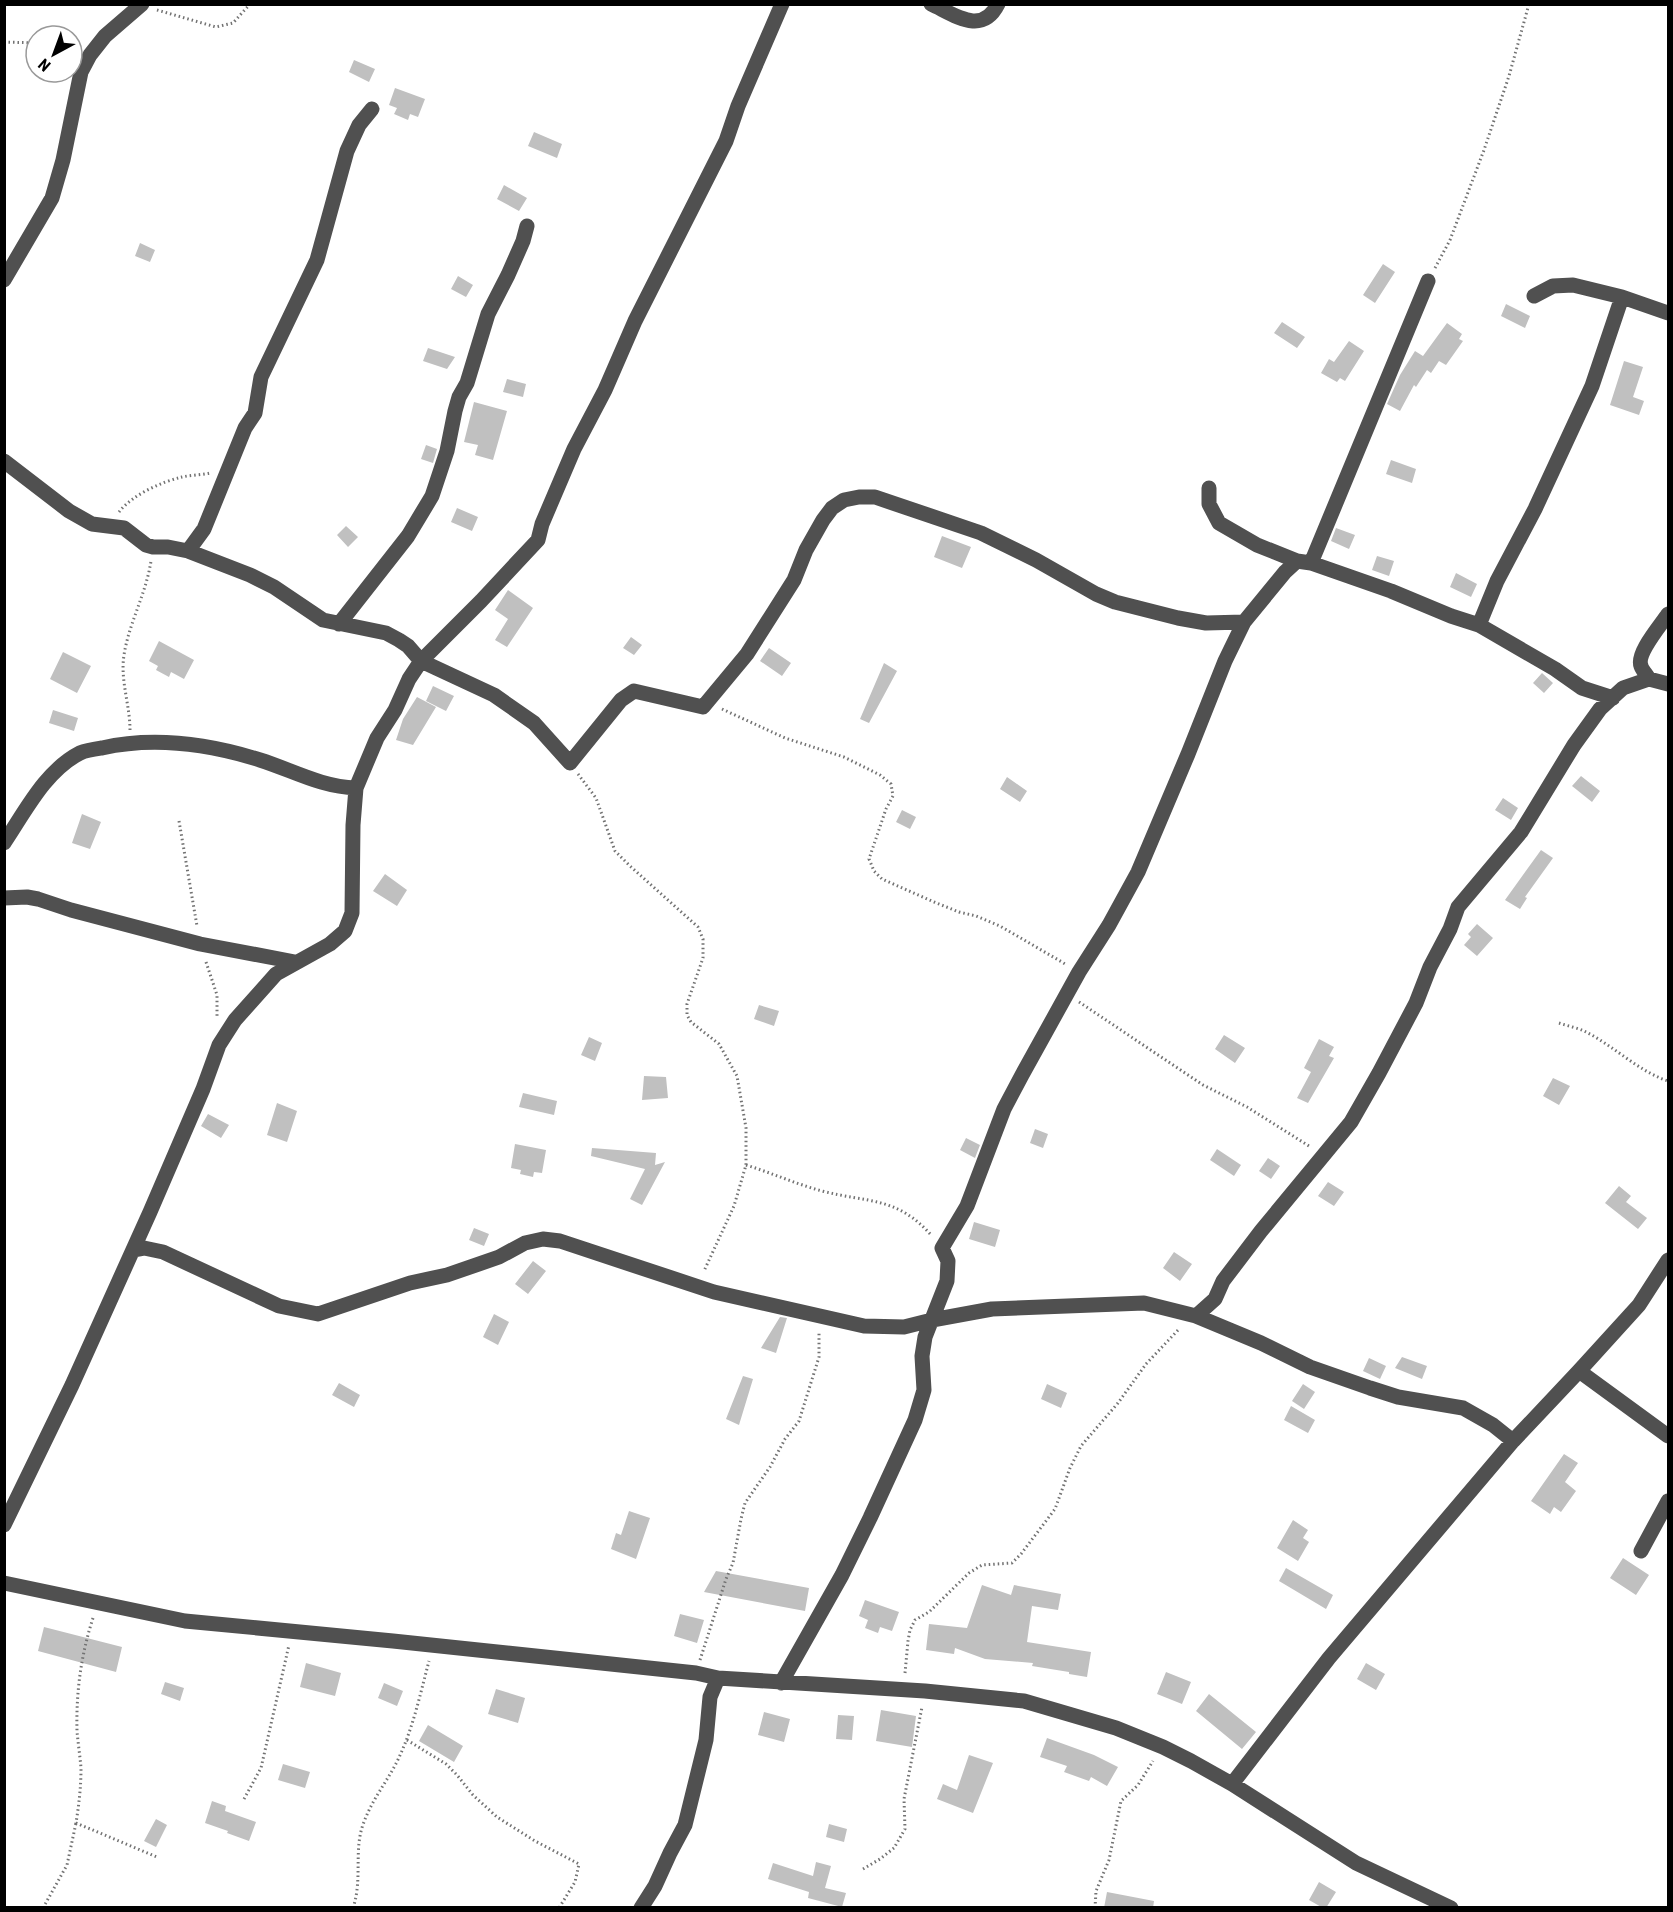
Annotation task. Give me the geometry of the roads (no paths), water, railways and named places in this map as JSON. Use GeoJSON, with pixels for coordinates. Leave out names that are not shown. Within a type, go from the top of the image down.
{"type":"FeatureCollection","features":[{"type":"Feature","properties":{"kind":"street"},"geometry":{"type":"LineString","coordinates":[[4,1525],[133,1250],[203,1089],[219,1045],[235,1020],[276,974],[330,944],[345,931],[352,913],[353,825],[356,788],[377,738],[421,661],[538,540],[542,524],[574,449],[605,390],[635,321],[726,141],[738,106],[782,4]]}},
{"type":"Feature","properties":{"kind":"street"},"geometry":{"type":"LineString","coordinates":[[931,4],[973,22],[985,20],[998,4]]}},
{"type":"Feature","properties":{"kind":"street"},"geometry":{"type":"LineString","coordinates":[[4,280],[51,198],[63,160],[81,72],[90,55],[105,36],[141,5]]}},
{"type":"Feature","properties":{"kind":"street"},"geometry":{"type":"LineString","coordinates":[[188,551],[204,529],[245,428],[255,413],[261,377],[317,260],[347,151],[359,125],[372,110]]}},
{"type":"Feature","properties":{"kind":"street"},"geometry":{"type":"LineString","coordinates":[[339,624],[408,536],[432,496],[447,451],[455,411],[467,383],[488,314],[523,241],[527,226]]}},
{"type":"Feature","properties":{"kind":"street"},"geometry":{"type":"LineString","coordinates":[[781,1683],[842,1575],[915,1420],[924,1390],[922,1356],[924,1337],[947,1281],[948,1261],[942,1248],[967,1206],[1004,1109],[1079,972],[1109,926],[1138,872],[1225,661],[1244,622],[1285,572],[1304,562],[1428,281]]}},
{"type":"Feature","properties":{"kind":"street"},"geometry":{"type":"LineString","coordinates":[[1534,296],[1553,286],[1573,285],[1622,297],[1668,313]]}},
{"type":"Feature","properties":{"kind":"street"},"geometry":{"type":"LineString","coordinates":[[1479,625],[1497,581],[1535,509],[1592,386],[1622,297]]}},
{"type":"Feature","properties":{"kind":"street"},"geometry":{"type":"LineString","coordinates":[[4,460],[75,516],[92,524],[123,528],[146,545],[188,551],[250,575],[274,587],[323,620],[386,633],[408,646],[421,661],[494,695],[534,723],[570,763],[621,700],[634,691],[703,707],[747,654],[794,580],[806,550],[823,520],[832,508],[844,500],[875,497],[981,533],[1115,602],[1206,623],[1244,622]]}},
{"type":"Feature","properties":{"kind":"street"},"geometry":{"type":"LineString","coordinates":[[1209,488],[1209,504],[1219,523],[1257,544],[1479,625],[1555,669],[1582,688],[1613,698]]}},
{"type":"Feature","properties":{"kind":"street"},"geometry":{"type":"LineString","coordinates":[[1649,679],[1640,665],[1640,656],[1668,614]]}},
{"type":"Feature","properties":{"kind":"street"},"geometry":{"type":"LineString","coordinates":[[1196,1316],[1215,1299],[1223,1281],[1351,1122],[1416,1003],[1458,907],[1521,832],[1574,745],[1600,709],[1623,688],[1649,679],[1668,684]]}},
{"type":"Feature","properties":{"kind":"street"},"geometry":{"type":"LineString","coordinates":[[4,843],[38,792],[64,765],[81,753],[130,743],[164,741],[219,748],[262,761],[302,777],[341,787],[356,788]]}},
{"type":"Feature","properties":{"kind":"street"},"geometry":{"type":"LineString","coordinates":[[4,898],[38,899],[201,944],[295,962]]}},
{"type":"Feature","properties":{"kind":"street"},"geometry":{"type":"LineString","coordinates":[[133,1250],[144,1248],[164,1252],[279,1306],[318,1314],[410,1283],[447,1275],[499,1257],[525,1243],[543,1239],[560,1241],[714,1292],[864,1326],[904,1327],[992,1309],[1144,1303],[1196,1316],[1311,1367],[1370,1388],[1398,1397],[1463,1408],[1493,1425],[1513,1441]]}},
{"type":"Feature","properties":{"kind":"street"},"geometry":{"type":"LineString","coordinates":[[1232,1784],[1329,1658],[1513,1441],[1639,1305],[1668,1260]]}},
{"type":"Feature","properties":{"kind":"street"},"geometry":{"type":"LineString","coordinates":[[1580,1371],[1668,1436]]}},
{"type":"Feature","properties":{"kind":"street"},"geometry":{"type":"LineString","coordinates":[[1641,1551],[1668,1501]]}},
{"type":"Feature","properties":{"kind":"street"},"geometry":{"type":"LineString","coordinates":[[4,1583],[185,1621],[696,1673],[718,1678],[903,1689],[1024,1701],[1116,1728],[1162,1747],[1232,1784],[1356,1863],[1451,1908]]}},
{"type":"Feature","properties":{"kind":"street"},"geometry":{"type":"LineString","coordinates":[[641,1908],[656,1886],[685,1825],[706,1740],[710,1697],[718,1678]]}}]}
